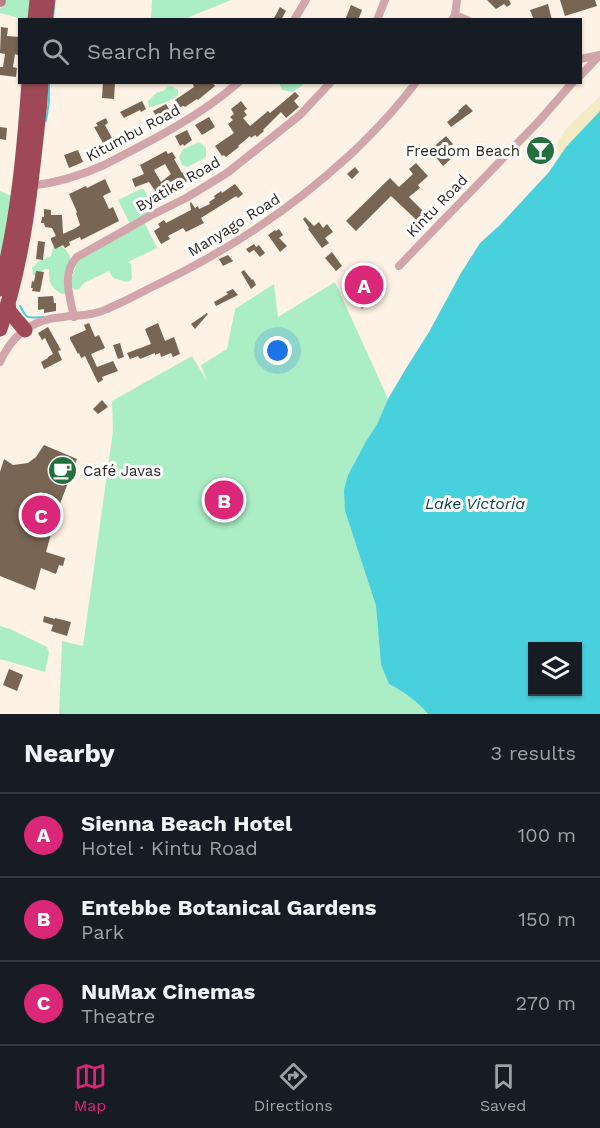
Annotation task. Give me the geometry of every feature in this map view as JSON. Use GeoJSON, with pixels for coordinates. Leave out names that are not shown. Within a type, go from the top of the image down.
{"type":"FeatureCollection","features":[{"type":"Feature","properties":{"kind":"highway"},"geometry":{"type":"LineString","coordinates":[[35,18],[37,0]]}},
{"type":"Feature","properties":{"kind":"highway"},"geometry":{"type":"LineString","coordinates":[[45,18],[48,0]]}},
{"type":"Feature","properties":{"kind":"highway"},"geometry":{"type":"LineString","coordinates":[[0,329],[20,255],[29,84]]}},
{"type":"Feature","properties":{"kind":"highway"},"geometry":{"type":"LineString","coordinates":[[0,289],[25,185],[41,84]]}},
{"type":"Feature","properties":{"kind":"highway"},"geometry":{"type":"LineString","coordinates":[[8,303],[9,311],[27,328]]}},
{"type":"Feature","properties":{"kind":"street"},"geometry":{"type":"LineString","coordinates":[[295,18],[306,0]]}},
{"type":"Feature","properties":{"kind":"street"},"geometry":{"type":"LineString","coordinates":[[378,18],[386,0]]}},
{"type":"Feature","properties":{"kind":"street"},"geometry":{"type":"LineString","coordinates":[[454,17],[457,0]]}},
{"type":"Feature","properties":{"kind":"street"},"geometry":{"type":"LineString","coordinates":[[582,59],[600,55]]}},
{"type":"Feature","properties":{"kind":"street"},"geometry":{"type":"LineString","coordinates":[[582,74],[600,55]]}},
{"type":"Feature","properties":{"kind":"street","name":"Kitumbu Road"},"geometry":{"type":"LineString","coordinates":[[25,185],[60,181],[104,165],[176,127],[236,84]]}},
{"type":"Feature","properties":{"kind":"street","name":"Byatike Road"},"geometry":{"type":"LineString","coordinates":[[74,316],[68,277],[69,268],[77,257],[227,173],[300,115],[329,84]]}},
{"type":"Feature","properties":{"kind":"street","name":"Manyago Road"},"geometry":{"type":"LineString","coordinates":[[27,328],[53,318],[96,313],[117,305],[219,253],[254,231],[325,178],[375,131],[414,84]]}},
{"type":"Feature","properties":{"kind":"street","name":"Kintu Road"},"geometry":{"type":"LineString","coordinates":[[399,266],[539,121],[570,84]]}},
{"type":"Feature","properties":{"kind":"street"},"geometry":{"type":"LineString","coordinates":[[0,362],[6,350],[27,328]]}},
{"type":"Feature","properties":{"kind":"green space"},"geometry":{"type":"Polygon","coordinates":[[[5,0],[31,0],[30,18],[0,13],[5,0]]]}},
{"type":"Feature","properties":{"kind":"green space"},"geometry":{"type":"Polygon","coordinates":[[[152,0],[231,0],[186,18],[151,18],[152,0]]]}},
{"type":"Feature","properties":{"kind":"green space"},"geometry":{"type":"Polygon","coordinates":[[[280,84],[303,84],[292,92],[282,90],[280,84]]]}},
{"type":"Feature","properties":{"kind":"green space"},"geometry":{"type":"Polygon","coordinates":[[[169,86],[178,90],[178,95],[149,108],[148,101],[156,93],[169,86]]]}},
{"type":"Feature","properties":{"kind":"green space"},"geometry":{"type":"Polygon","coordinates":[[[199,142],[206,148],[206,157],[188,167],[182,165],[179,157],[183,149],[199,142]]]}},
{"type":"Feature","properties":{"kind":"green space"},"geometry":{"type":"Polygon","coordinates":[[[143,188],[155,209],[130,224],[118,200],[143,188]]]}},
{"type":"Feature","properties":{"kind":"green space"},"geometry":{"type":"Polygon","coordinates":[[[0,191],[12,196],[0,264],[0,191]]]}},
{"type":"Feature","properties":{"kind":"green space"},"geometry":{"type":"Polygon","coordinates":[[[144,222],[157,248],[128,262],[131,264],[132,279],[127,282],[113,278],[109,271],[84,283],[79,289],[75,290],[71,286],[78,260],[144,222]]]}},
{"type":"Feature","properties":{"kind":"green space"},"geometry":{"type":"Polygon","coordinates":[[[54,243],[65,249],[70,256],[68,293],[62,294],[53,287],[49,269],[44,269],[37,276],[33,275],[32,268],[39,261],[51,256],[54,243]]]}},
{"type":"Feature","properties":{"kind":"green space"},"geometry":{"type":"Polygon","coordinates":[[[335,282],[388,399],[377,424],[348,475],[345,511],[376,606],[381,665],[389,684],[410,697],[428,714],[59,714],[62,641],[83,646],[113,431],[112,401],[192,356],[207,381],[201,365],[227,349],[235,309],[274,284],[278,317],[335,282]]]}},
{"type":"Feature","properties":{"kind":"green space"},"geometry":{"type":"Polygon","coordinates":[[[0,626],[47,647],[49,653],[45,672],[0,659],[0,626]]]}},
{"type":"Feature","properties":{"kind":"sand"},"geometry":{"type":"Polygon","coordinates":[[[600,96],[600,111],[559,157],[557,143],[567,128],[600,96]]]}},
{"type":"Feature","properties":{"kind":"water","name":"Lake Victoria"},"geometry":{"type":"Polygon","coordinates":[[[600,111],[600,714],[428,714],[410,697],[389,684],[381,665],[376,606],[345,511],[344,490],[348,475],[377,424],[388,399],[480,243],[549,172],[566,147],[600,111]]]}},
{"type":"Feature","properties":{"kind":"building"},"geometry":{"type":"Polygon","coordinates":[[[487,0],[509,0],[511,4],[507,7],[504,4],[496,9],[487,0]]]}},
{"type":"Feature","properties":{"kind":"building"},"geometry":{"type":"Polygon","coordinates":[[[560,0],[595,0],[597,6],[565,16],[560,0]]]}},
{"type":"Feature","properties":{"kind":"building"},"geometry":{"type":"Polygon","coordinates":[[[548,4],[552,18],[533,18],[530,10],[548,4]]]}},
{"type":"Feature","properties":{"kind":"building"},"geometry":{"type":"Polygon","coordinates":[[[351,5],[362,10],[359,18],[346,18],[351,5]]]}},
{"type":"Feature","properties":{"kind":"building"},"geometry":{"type":"Polygon","coordinates":[[[280,7],[286,11],[282,18],[274,18],[280,7]]]}},
{"type":"Feature","properties":{"kind":"building"},"geometry":{"type":"Polygon","coordinates":[[[1,27],[8,28],[7,36],[18,37],[18,55],[15,54],[13,67],[17,68],[16,77],[0,75],[0,67],[3,67],[5,54],[0,53],[1,27]]]}},
{"type":"Feature","properties":{"kind":"building"},"geometry":{"type":"Polygon","coordinates":[[[103,84],[115,84],[114,99],[102,98],[103,84]]]}},
{"type":"Feature","properties":{"kind":"building"},"geometry":{"type":"Polygon","coordinates":[[[193,84],[214,84],[215,86],[198,100],[185,107],[180,107],[175,100],[194,87],[193,84]]]}},
{"type":"Feature","properties":{"kind":"building"},"geometry":{"type":"Polygon","coordinates":[[[295,92],[299,96],[294,101],[299,107],[286,118],[281,112],[257,137],[255,135],[251,138],[250,136],[226,157],[222,156],[215,146],[234,133],[228,124],[233,120],[230,117],[234,114],[231,109],[241,101],[247,109],[244,111],[247,115],[243,118],[250,126],[295,92]]]}},
{"type":"Feature","properties":{"kind":"building"},"geometry":{"type":"Polygon","coordinates":[[[142,101],[146,109],[124,118],[120,112],[142,101]]]}},
{"type":"Feature","properties":{"kind":"building"},"geometry":{"type":"Polygon","coordinates":[[[166,104],[172,114],[159,121],[153,111],[166,104]]]}},
{"type":"Feature","properties":{"kind":"building"},"geometry":{"type":"Polygon","coordinates":[[[466,104],[473,111],[451,127],[447,122],[466,104]]]}},
{"type":"Feature","properties":{"kind":"building"},"geometry":{"type":"Polygon","coordinates":[[[209,117],[215,127],[202,135],[195,125],[209,117]]]}},
{"type":"Feature","properties":{"kind":"building"},"geometry":{"type":"Polygon","coordinates":[[[106,118],[108,123],[105,125],[112,138],[103,143],[94,127],[98,126],[96,123],[106,118]]]}},
{"type":"Feature","properties":{"kind":"building"},"geometry":{"type":"Polygon","coordinates":[[[0,127],[7,128],[6,140],[0,139],[0,127]]]}},
{"type":"Feature","properties":{"kind":"building"},"geometry":{"type":"Polygon","coordinates":[[[187,130],[192,140],[180,146],[175,136],[187,130]]]}},
{"type":"Feature","properties":{"kind":"building"},"geometry":{"type":"Polygon","coordinates":[[[446,136],[453,144],[446,150],[452,158],[443,166],[430,150],[446,136]]]}},
{"type":"Feature","properties":{"kind":"building"},"geometry":{"type":"Polygon","coordinates":[[[78,150],[83,162],[69,168],[64,155],[78,150]]]}},
{"type":"Feature","properties":{"kind":"building"},"geometry":{"type":"Polygon","coordinates":[[[166,151],[168,154],[172,152],[182,173],[187,170],[195,181],[190,185],[187,181],[167,193],[165,190],[158,195],[149,182],[135,187],[132,179],[144,174],[140,165],[166,151]],[[165,164],[154,170],[161,182],[171,174],[165,164]]]}},
{"type":"Feature","properties":{"kind":"building"},"geometry":{"type":"Polygon","coordinates":[[[416,163],[428,176],[418,185],[420,188],[409,197],[431,219],[424,227],[391,196],[356,231],[346,221],[390,178],[399,187],[413,174],[409,169],[416,163]]]}},
{"type":"Feature","properties":{"kind":"building"},"geometry":{"type":"Polygon","coordinates":[[[355,167],[359,172],[352,179],[347,174],[355,167]]]}},
{"type":"Feature","properties":{"kind":"building"},"geometry":{"type":"Polygon","coordinates":[[[105,179],[111,192],[103,196],[109,209],[113,207],[119,221],[81,240],[80,237],[69,242],[70,245],[65,248],[63,245],[55,249],[51,238],[56,236],[52,228],[45,227],[44,223],[41,223],[44,209],[51,210],[51,215],[62,215],[63,234],[76,228],[80,225],[69,194],[105,179]]]}},
{"type":"Feature","properties":{"kind":"building"},"geometry":{"type":"Polygon","coordinates":[[[235,184],[243,194],[201,218],[204,223],[186,232],[183,228],[168,236],[170,239],[161,244],[154,231],[160,227],[158,224],[164,220],[166,223],[191,210],[191,202],[195,208],[198,206],[199,209],[210,204],[214,196],[235,184]]]}},
{"type":"Feature","properties":{"kind":"building"},"geometry":{"type":"Polygon","coordinates":[[[305,217],[314,226],[319,222],[323,228],[327,224],[333,232],[325,238],[329,243],[322,248],[308,229],[303,219],[305,217]]]}},
{"type":"Feature","properties":{"kind":"building"},"geometry":{"type":"Polygon","coordinates":[[[279,229],[283,235],[279,238],[287,246],[280,252],[268,235],[279,229]]]}},
{"type":"Feature","properties":{"kind":"building"},"geometry":{"type":"Polygon","coordinates":[[[38,241],[45,242],[43,260],[36,259],[38,241]]]}},
{"type":"Feature","properties":{"kind":"building"},"geometry":{"type":"Polygon","coordinates":[[[254,244],[256,247],[259,245],[265,253],[260,257],[254,250],[249,253],[246,249],[254,244]]]}},
{"type":"Feature","properties":{"kind":"building"},"geometry":{"type":"Polygon","coordinates":[[[332,252],[342,266],[336,271],[325,258],[332,252]]]}},
{"type":"Feature","properties":{"kind":"building"},"geometry":{"type":"Polygon","coordinates":[[[228,255],[233,261],[223,266],[219,259],[228,255]]]}},
{"type":"Feature","properties":{"kind":"building"},"geometry":{"type":"Polygon","coordinates":[[[244,270],[256,285],[251,289],[241,272],[244,270]]]}},
{"type":"Feature","properties":{"kind":"building"},"geometry":{"type":"Polygon","coordinates":[[[36,271],[44,272],[40,292],[32,291],[33,288],[31,288],[36,271]]]}},
{"type":"Feature","properties":{"kind":"building"},"geometry":{"type":"Polygon","coordinates":[[[367,273],[383,292],[378,296],[381,299],[375,305],[372,301],[362,309],[346,291],[367,273]]]}},
{"type":"Feature","properties":{"kind":"building"},"geometry":{"type":"Polygon","coordinates":[[[233,289],[238,295],[216,306],[214,302],[233,289]]]}},
{"type":"Feature","properties":{"kind":"building"},"geometry":{"type":"Polygon","coordinates":[[[53,296],[56,311],[44,313],[44,309],[38,310],[38,297],[53,296]]]}},
{"type":"Feature","properties":{"kind":"building"},"geometry":{"type":"Polygon","coordinates":[[[208,314],[195,329],[191,324],[208,314]]]}},
{"type":"Feature","properties":{"kind":"building"},"geometry":{"type":"Polygon","coordinates":[[[89,323],[95,337],[99,335],[105,348],[91,354],[97,367],[113,361],[118,371],[102,377],[103,380],[98,383],[85,356],[81,358],[70,339],[86,330],[84,325],[89,323]]]}},
{"type":"Feature","properties":{"kind":"building"},"geometry":{"type":"Polygon","coordinates":[[[158,323],[165,341],[174,337],[180,354],[173,357],[171,353],[161,357],[160,353],[155,355],[155,353],[140,359],[138,356],[130,359],[127,353],[151,344],[145,329],[158,323]]]}},
{"type":"Feature","properties":{"kind":"building"},"geometry":{"type":"Polygon","coordinates":[[[48,327],[61,350],[58,351],[62,360],[44,369],[41,362],[53,354],[45,338],[42,340],[38,333],[48,327]]]}},
{"type":"Feature","properties":{"kind":"building"},"geometry":{"type":"Polygon","coordinates":[[[120,343],[124,357],[118,359],[113,345],[120,343]]]}},
{"type":"Feature","properties":{"kind":"building"},"geometry":{"type":"Polygon","coordinates":[[[102,400],[108,407],[98,414],[93,409],[102,400]]]}},
{"type":"Feature","properties":{"kind":"building"},"geometry":{"type":"Polygon","coordinates":[[[44,445],[77,459],[58,509],[46,552],[65,558],[63,566],[59,565],[56,574],[41,568],[35,590],[0,576],[0,472],[4,459],[13,465],[28,463],[36,457],[44,445]]]}},
{"type":"Feature","properties":{"kind":"building"},"geometry":{"type":"Polygon","coordinates":[[[44,616],[71,622],[67,636],[51,631],[53,625],[43,622],[44,616]]]}},
{"type":"Feature","properties":{"kind":"building"},"geometry":{"type":"Polygon","coordinates":[[[9,669],[23,675],[17,691],[3,685],[9,669]]]}},
{"type":"Feature","properties":{"kind":"waterway"},"geometry":{"type":"LineString","coordinates":[[53,18],[54,7]]}},
{"type":"Feature","properties":{"kind":"waterway"},"geometry":{"type":"LineString","coordinates":[[46,121],[49,84]]}},
{"type":"Feature","properties":{"kind":"waterway"},"geometry":{"type":"LineString","coordinates":[[20,306],[28,317],[43,317]]}},
{"type":"Feature","properties":{"kind":"place","name":"Freedom Beach"},"geometry":{"type":"Point","coordinates":[541,151]}},
{"type":"Feature","properties":{"kind":"place","name":"Sienna Beach Hotel"},"geometry":{"type":"Point","coordinates":[364,285]}},
{"type":"Feature","properties":{"kind":"place","name":"Café Javas"},"geometry":{"type":"Point","coordinates":[62,471]}},
{"type":"Feature","properties":{"kind":"place","name":"Entebbe Botanical Gardens"},"geometry":{"type":"Point","coordinates":[224,500]}},
{"type":"Feature","properties":{"kind":"place","name":"NuMax Cinemas"},"geometry":{"type":"Point","coordinates":[41,515]}}]}
